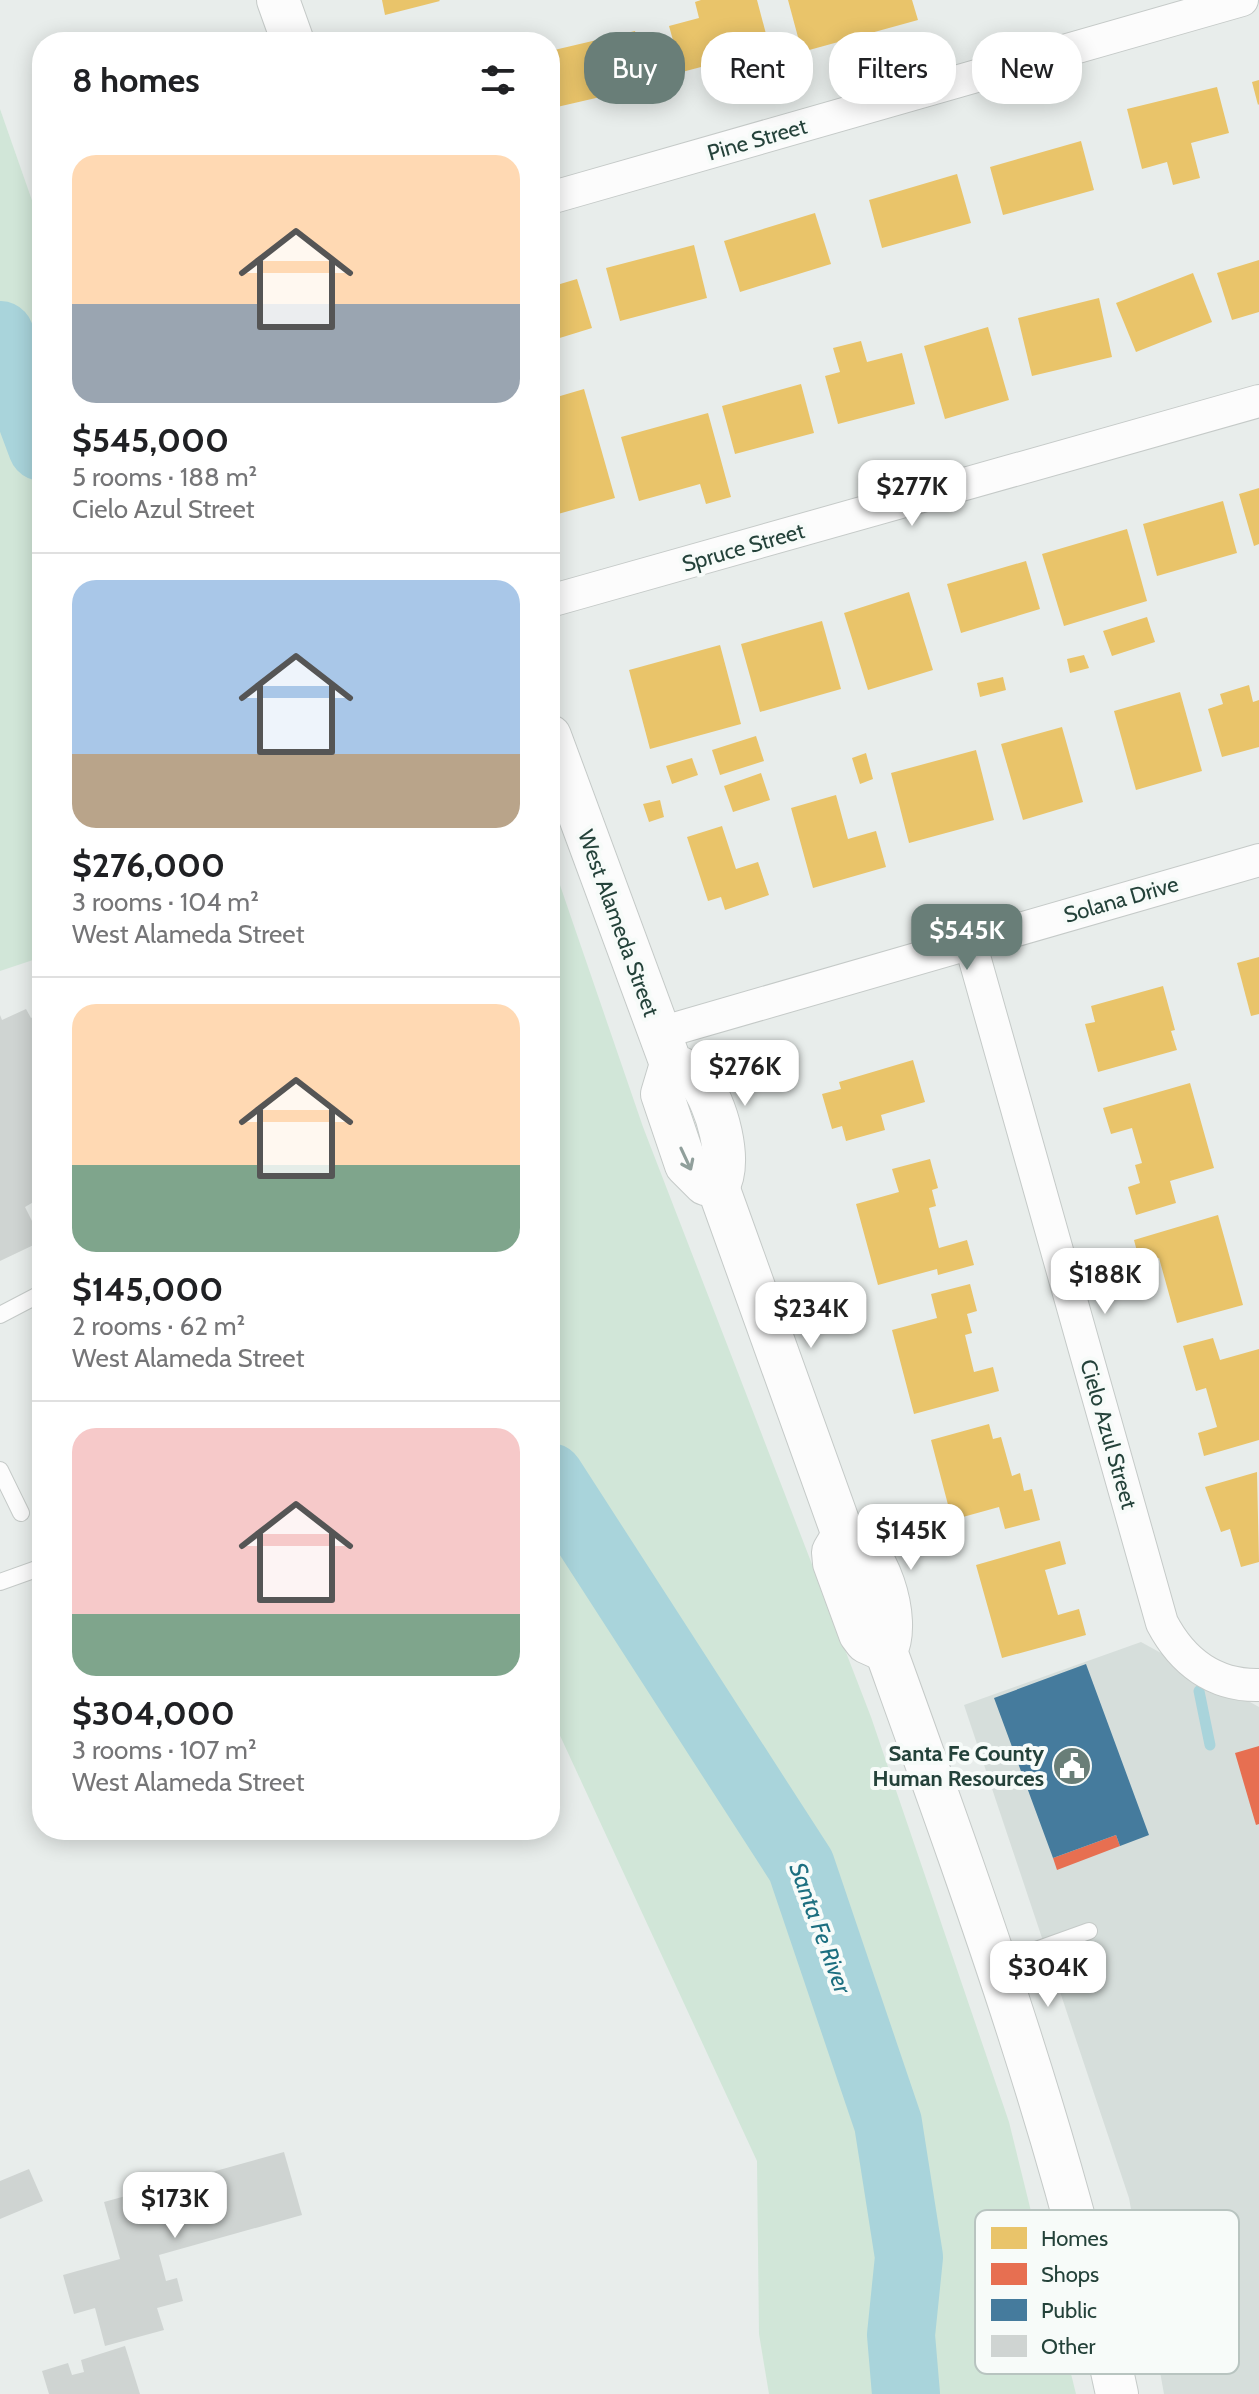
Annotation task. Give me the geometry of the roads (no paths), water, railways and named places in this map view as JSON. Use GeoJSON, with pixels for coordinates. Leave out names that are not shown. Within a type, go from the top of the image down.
{"type":"FeatureCollection","features":[{"type":"Feature","properties":{"kind":"street"},"geometry":{"type":"LineString","coordinates":[[278,0],[289,32]]}},
{"type":"Feature","properties":{"kind":"street","name":"Pine Street"},"geometry":{"type":"LineString","coordinates":[[560,195],[1242,0]]}},
{"type":"Feature","properties":{"kind":"street","name":"Spruce Street"},"geometry":{"type":"LineString","coordinates":[[560,598],[1259,401]]}},
{"type":"Feature","properties":{"kind":"street","name":"West Alameda Street"},"geometry":{"type":"LineString","coordinates":[[560,763],[666,1049]]}},
{"type":"Feature","properties":{"kind":"street","name":"Solana Drive"},"geometry":{"type":"LineString","coordinates":[[666,1049],[970,942],[1259,860]]}},
{"type":"Feature","properties":{"kind":"street","name":"Cielo Azul Street"},"geometry":{"type":"LineString","coordinates":[[970,942],[1162,1623],[1184,1658],[1229,1683],[1259,1685]]}},
{"type":"Feature","properties":{"kind":"street"},"geometry":{"type":"LineString","coordinates":[[666,1049],[704,1090],[726,1151],[724,1177],[718,1187],[843,1535],[863,1544],[870,1553],[892,1617],[894,1630],[886,1651],[997,1964],[1073,2210]]}},
{"type":"Feature","properties":{"kind":"street"},"geometry":{"type":"LineString","coordinates":[[1112,2374],[1117,2394]]}},
{"type":"Feature","properties":{"kind":"lane"},"geometry":{"type":"LineString","coordinates":[[0,1315],[32,1298]]}},
{"type":"Feature","properties":{"kind":"lane"},"geometry":{"type":"LineString","coordinates":[[0,1470],[21,1513]]}},
{"type":"Feature","properties":{"kind":"lane"},"geometry":{"type":"LineString","coordinates":[[0,1582],[32,1571]]}},
{"type":"Feature","properties":{"kind":"lane"},"geometry":{"type":"LineString","coordinates":[[997,1964],[1089,1931]]}},
{"type":"Feature","properties":{"kind":"waterway","name":"Santa Fe River"},"geometry":{"type":"LineString","coordinates":[[0,335],[32,420]]}},
{"type":"Feature","properties":{"kind":"waterway","name":"Santa Fe River"},"geometry":{"type":"LineString","coordinates":[[560,1492],[801,1866],[888,2123],[909,2257],[901,2335],[906,2394]]}},
{"type":"Feature","properties":{"kind":"waterway"},"geometry":{"type":"LineString","coordinates":[[1199,1691],[1210,1745]]}},
{"type":"Feature","properties":{"kind":"place","name":"Santa Fe County Human Resources"},"geometry":{"type":"Point","coordinates":[1072,1766]}}]}
